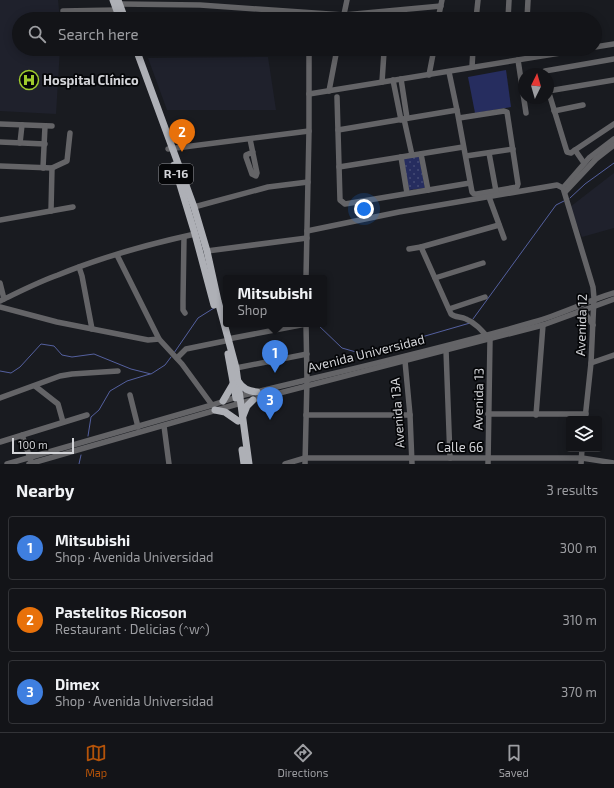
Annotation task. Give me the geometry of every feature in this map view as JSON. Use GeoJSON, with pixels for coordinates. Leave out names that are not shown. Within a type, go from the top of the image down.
{"type":"FeatureCollection","features":[{"type":"Feature","properties":{"kind":"main road","name":"R-16"},"geometry":{"type":"LineString","coordinates":[[134,56],[194,207],[206,250],[218,311],[236,382]]}},
{"type":"Feature","properties":{"kind":"main road","name":"R-16"},"geometry":{"type":"LineString","coordinates":[[138,56],[170,148],[216,301]]}},
{"type":"Feature","properties":{"kind":"main road","name":"R-16"},"geometry":{"type":"LineString","coordinates":[[226,340],[236,368],[244,464]]}},
{"type":"Feature","properties":{"kind":"main road"},"geometry":{"type":"LineString","coordinates":[[223,401],[236,382],[248,391],[257,392]]}},
{"type":"Feature","properties":{"kind":"main road"},"geometry":{"type":"LineString","coordinates":[[214,408],[240,420],[247,406],[253,400]]}},
{"type":"Feature","properties":{"kind":"main road","name":"R-16"},"geometry":{"type":"LineString","coordinates":[[240,420],[249,464]]}},
{"type":"Feature","properties":{"kind":"street"},"geometry":{"type":"LineString","coordinates":[[345,12],[347,0]]}},
{"type":"Feature","properties":{"kind":"street"},"geometry":{"type":"LineString","coordinates":[[477,12],[478,0]]}},
{"type":"Feature","properties":{"kind":"street"},"geometry":{"type":"LineString","coordinates":[[508,12],[509,0]]}},
{"type":"Feature","properties":{"kind":"street"},"geometry":{"type":"LineString","coordinates":[[528,0],[528,12]]}},
{"type":"Feature","properties":{"kind":"street"},"geometry":{"type":"LineString","coordinates":[[63,11],[117,4],[200,2],[277,12]]}},
{"type":"Feature","properties":{"kind":"street"},"geometry":{"type":"LineString","coordinates":[[374,12],[441,3]]}},
{"type":"Feature","properties":{"kind":"street"},"geometry":{"type":"LineString","coordinates":[[602,46],[614,44]]}},
{"type":"Feature","properties":{"kind":"street"},"geometry":{"type":"LineString","coordinates":[[306,275],[309,56]]}},
{"type":"Feature","properties":{"kind":"street"},"geometry":{"type":"LineString","coordinates":[[329,91],[336,56]]}},
{"type":"Feature","properties":{"kind":"street"},"geometry":{"type":"LineString","coordinates":[[382,82],[384,56]]}},
{"type":"Feature","properties":{"kind":"street"},"geometry":{"type":"LineString","coordinates":[[429,75],[433,56]]}},
{"type":"Feature","properties":{"kind":"street"},"geometry":{"type":"LineString","coordinates":[[472,67],[473,56]]}},
{"type":"Feature","properties":{"kind":"street"},"geometry":{"type":"LineString","coordinates":[[309,94],[542,56]]}},
{"type":"Feature","properties":{"kind":"street"},"geometry":{"type":"LineString","coordinates":[[554,69],[614,59]]}},
{"type":"Feature","properties":{"kind":"street"},"geometry":{"type":"LineString","coordinates":[[518,60],[526,113]]}},
{"type":"Feature","properties":{"kind":"street"},"geometry":{"type":"LineString","coordinates":[[449,72],[472,192],[474,194],[517,188],[518,184],[508,113],[506,111],[458,118]]}},
{"type":"Feature","properties":{"kind":"street"},"geometry":{"type":"LineString","coordinates":[[401,79],[404,119]]}},
{"type":"Feature","properties":{"kind":"street"},"geometry":{"type":"LineString","coordinates":[[393,80],[412,155]]}},
{"type":"Feature","properties":{"kind":"street"},"geometry":{"type":"LineString","coordinates":[[554,90],[614,80]]}},
{"type":"Feature","properties":{"kind":"street"},"geometry":{"type":"LineString","coordinates":[[337,97],[340,200],[346,204],[470,183]]}},
{"type":"Feature","properties":{"kind":"street"},"geometry":{"type":"LineString","coordinates":[[552,104],[567,152],[571,153],[614,124]]}},
{"type":"Feature","properties":{"kind":"street"},"geometry":{"type":"LineString","coordinates":[[554,112],[583,105]]}},
{"type":"Feature","properties":{"kind":"street"},"geometry":{"type":"LineString","coordinates":[[338,130],[456,110]]}},
{"type":"Feature","properties":{"kind":"street"},"geometry":{"type":"LineString","coordinates":[[0,124],[49,126],[44,144],[43,168]]}},
{"type":"Feature","properties":{"kind":"street"},"geometry":{"type":"LineString","coordinates":[[20,143],[22,125]]}},
{"type":"Feature","properties":{"kind":"street"},"geometry":{"type":"LineString","coordinates":[[170,148],[309,131]]}},
{"type":"Feature","properties":{"kind":"street"},"geometry":{"type":"LineString","coordinates":[[1,168],[52,168],[66,161],[70,133]]}},
{"type":"Feature","properties":{"kind":"street"},"geometry":{"type":"LineString","coordinates":[[250,138],[253,152]]}},
{"type":"Feature","properties":{"kind":"street"},"geometry":{"type":"LineString","coordinates":[[564,190],[584,163],[594,153],[614,139]]}},
{"type":"Feature","properties":{"kind":"street"},"geometry":{"type":"LineString","coordinates":[[0,142],[44,144]]}},
{"type":"Feature","properties":{"kind":"street"},"geometry":{"type":"LineString","coordinates":[[564,190],[614,144]]}},
{"type":"Feature","properties":{"kind":"street"},"geometry":{"type":"LineString","coordinates":[[339,167],[463,146]]}},
{"type":"Feature","properties":{"kind":"street"},"geometry":{"type":"LineString","coordinates":[[466,156],[513,149]]}},
{"type":"Feature","properties":{"kind":"street"},"geometry":{"type":"LineString","coordinates":[[576,150],[584,163]]}},
{"type":"Feature","properties":{"kind":"street"},"geometry":{"type":"LineString","coordinates":[[489,153],[496,191]]}},
{"type":"Feature","properties":{"kind":"street"},"geometry":{"type":"LineString","coordinates":[[421,154],[428,190]]}},
{"type":"Feature","properties":{"kind":"street"},"geometry":{"type":"LineString","coordinates":[[401,157],[407,193]]}},
{"type":"Feature","properties":{"kind":"street"},"geometry":{"type":"LineString","coordinates":[[51,211],[52,168]]}},
{"type":"Feature","properties":{"kind":"street"},"geometry":{"type":"LineString","coordinates":[[194,207],[268,187],[308,182]]}},
{"type":"Feature","properties":{"kind":"street"},"geometry":{"type":"LineString","coordinates":[[307,231],[399,212],[556,185],[564,190]]}},
{"type":"Feature","properties":{"kind":"street","name":"Avenida 12"},"geometry":{"type":"LineString","coordinates":[[564,190],[593,287],[594,306],[591,363],[585,416]]}},
{"type":"Feature","properties":{"kind":"street"},"geometry":{"type":"LineString","coordinates":[[489,197],[504,238]]}},
{"type":"Feature","properties":{"kind":"street"},"geometry":{"type":"LineString","coordinates":[[0,220],[72,207]]}},
{"type":"Feature","properties":{"kind":"street"},"geometry":{"type":"LineString","coordinates":[[409,249],[421,247],[499,224]]}},
{"type":"Feature","properties":{"kind":"street"},"geometry":{"type":"LineString","coordinates":[[0,283],[2,300],[58,274],[117,255],[196,234]]}},
{"type":"Feature","properties":{"kind":"street"},"geometry":{"type":"LineString","coordinates":[[184,237],[183,301],[185,313]]}},
{"type":"Feature","properties":{"kind":"street"},"geometry":{"type":"LineString","coordinates":[[206,250],[307,238]]}},
{"type":"Feature","properties":{"kind":"street"},"geometry":{"type":"LineString","coordinates":[[421,247],[449,309],[454,316],[466,319],[473,323],[488,338]]}},
{"type":"Feature","properties":{"kind":"street"},"geometry":{"type":"LineString","coordinates":[[117,255],[159,340],[174,355],[214,408]]}},
{"type":"Feature","properties":{"kind":"street"},"geometry":{"type":"LineString","coordinates":[[435,278],[483,263]]}},
{"type":"Feature","properties":{"kind":"street"},"geometry":{"type":"LineString","coordinates":[[79,267],[92,329]]}},
{"type":"Feature","properties":{"kind":"street","name":"Avenida Universidad"},"geometry":{"type":"LineString","coordinates":[[30,462],[138,427],[214,408],[223,401],[253,400],[488,338],[550,317],[594,298],[614,293]]}},
{"type":"Feature","properties":{"kind":"street"},"geometry":{"type":"LineString","coordinates":[[449,309],[485,297]]}},
{"type":"Feature","properties":{"kind":"street","name":"Avenida Universidad"},"geometry":{"type":"LineString","coordinates":[[7,464],[30,462],[164,426],[257,392],[307,379],[543,325],[614,299]]}},
{"type":"Feature","properties":{"kind":"street"},"geometry":{"type":"LineString","coordinates":[[0,307],[57,322],[148,340],[159,340]]}},
{"type":"Feature","properties":{"kind":"street"},"geometry":{"type":"LineString","coordinates":[[578,312],[585,313],[593,325]]}},
{"type":"Feature","properties":{"kind":"street"},"geometry":{"type":"LineString","coordinates":[[536,414],[543,325]]}},
{"type":"Feature","properties":{"kind":"street"},"geometry":{"type":"LineString","coordinates":[[174,355],[186,350],[226,340],[291,327]]}},
{"type":"Feature","properties":{"kind":"street"},"geometry":{"type":"LineString","coordinates":[[305,461],[307,386],[306,327]]}},
{"type":"Feature","properties":{"kind":"street","name":"Avenida 13"},"geometry":{"type":"LineString","coordinates":[[488,338],[488,461]]}},
{"type":"Feature","properties":{"kind":"street"},"geometry":{"type":"LineString","coordinates":[[446,350],[450,458]]}},
{"type":"Feature","properties":{"kind":"street"},"geometry":{"type":"LineString","coordinates":[[236,368],[307,354]]}},
{"type":"Feature","properties":{"kind":"street"},"geometry":{"type":"LineString","coordinates":[[591,363],[614,355]]}},
{"type":"Feature","properties":{"kind":"street","name":"Avenida 13A"},"geometry":{"type":"LineString","coordinates":[[405,361],[410,414],[411,461]]}},
{"type":"Feature","properties":{"kind":"street"},"geometry":{"type":"LineString","coordinates":[[0,398],[60,376],[118,371]]}},
{"type":"Feature","properties":{"kind":"street"},"geometry":{"type":"LineString","coordinates":[[35,386],[58,404],[63,422]]}},
{"type":"Feature","properties":{"kind":"street"},"geometry":{"type":"LineString","coordinates":[[130,395],[138,427]]}},
{"type":"Feature","properties":{"kind":"street"},"geometry":{"type":"LineString","coordinates":[[306,415],[410,414]]}},
{"type":"Feature","properties":{"kind":"street"},"geometry":{"type":"LineString","coordinates":[[488,414],[585,416]]}},
{"type":"Feature","properties":{"kind":"street"},"geometry":{"type":"LineString","coordinates":[[0,442],[87,415]]}},
{"type":"Feature","properties":{"kind":"street"},"geometry":{"type":"LineString","coordinates":[[164,426],[169,464]]}},
{"type":"Feature","properties":{"kind":"street"},"geometry":{"type":"LineString","coordinates":[[22,435],[30,462]]}},
{"type":"Feature","properties":{"kind":"street","name":"Calle 66"},"geometry":{"type":"LineString","coordinates":[[285,464],[305,461],[411,461],[450,458],[488,461],[581,461],[614,463]]}},
{"type":"Feature","properties":{"kind":"shaded area","name":"Hospital Clínico"},"geometry":{"type":"Polygon","coordinates":[[[0,0],[58,0],[59,12],[12,12],[12,56],[60,56],[56,114],[0,111],[0,0]]]}},
{"type":"Feature","properties":{"kind":"shaded area"},"geometry":{"type":"Polygon","coordinates":[[[268,57],[276,110],[167,110],[148,58],[268,57]]]}},
{"type":"Feature","properties":{"kind":"shaded area"},"geometry":{"type":"Polygon","coordinates":[[[506,70],[511,107],[475,113],[468,77],[506,70]]]}},
{"type":"Feature","properties":{"kind":"shaded area"},"geometry":{"type":"Polygon","coordinates":[[[419,156],[425,188],[409,190],[403,159],[419,156]]]}},
{"type":"Feature","properties":{"kind":"shaded area"},"geometry":{"type":"Polygon","coordinates":[[[614,173],[614,228],[582,237],[570,207],[614,173]]]}},
{"type":"Feature","properties":{"kind":"waterway"},"geometry":{"type":"LineString","coordinates":[[570,198],[585,184],[614,163]]}},
{"type":"Feature","properties":{"kind":"waterway"},"geometry":{"type":"LineString","coordinates":[[473,319],[556,205],[564,201]]}},
{"type":"Feature","properties":{"kind":"waterway"},"geometry":{"type":"LineString","coordinates":[[174,353],[198,318],[214,308]]}},
{"type":"Feature","properties":{"kind":"waterway"},"geometry":{"type":"LineString","coordinates":[[320,327],[342,348],[363,354],[470,323]]}},
{"type":"Feature","properties":{"kind":"waterway"},"geometry":{"type":"LineString","coordinates":[[0,371],[11,373],[20,367],[41,344],[54,346],[62,355],[72,357],[94,354],[131,369],[151,374],[165,365],[171,357]]}},
{"type":"Feature","properties":{"kind":"waterway"},"geometry":{"type":"LineString","coordinates":[[88,436],[91,417],[99,410],[110,391],[127,381],[150,374]]}},
{"type":"Feature","properties":{"kind":"waterway"},"geometry":{"type":"LineString","coordinates":[[79,464],[81,455]]}},
{"type":"Feature","properties":{"kind":"place","name":"Hospital Clínico"},"geometry":{"type":"Point","coordinates":[29,80]}},
{"type":"Feature","properties":{"kind":"place","name":"Pastelitos Ricoson"},"geometry":{"type":"Point","coordinates":[182,152]}},
{"type":"Feature","properties":{"kind":"place","name":"Mitsubishi"},"geometry":{"type":"Point","coordinates":[275,373]}},
{"type":"Feature","properties":{"kind":"place","name":"Dimex"},"geometry":{"type":"Point","coordinates":[270,420]}}]}
